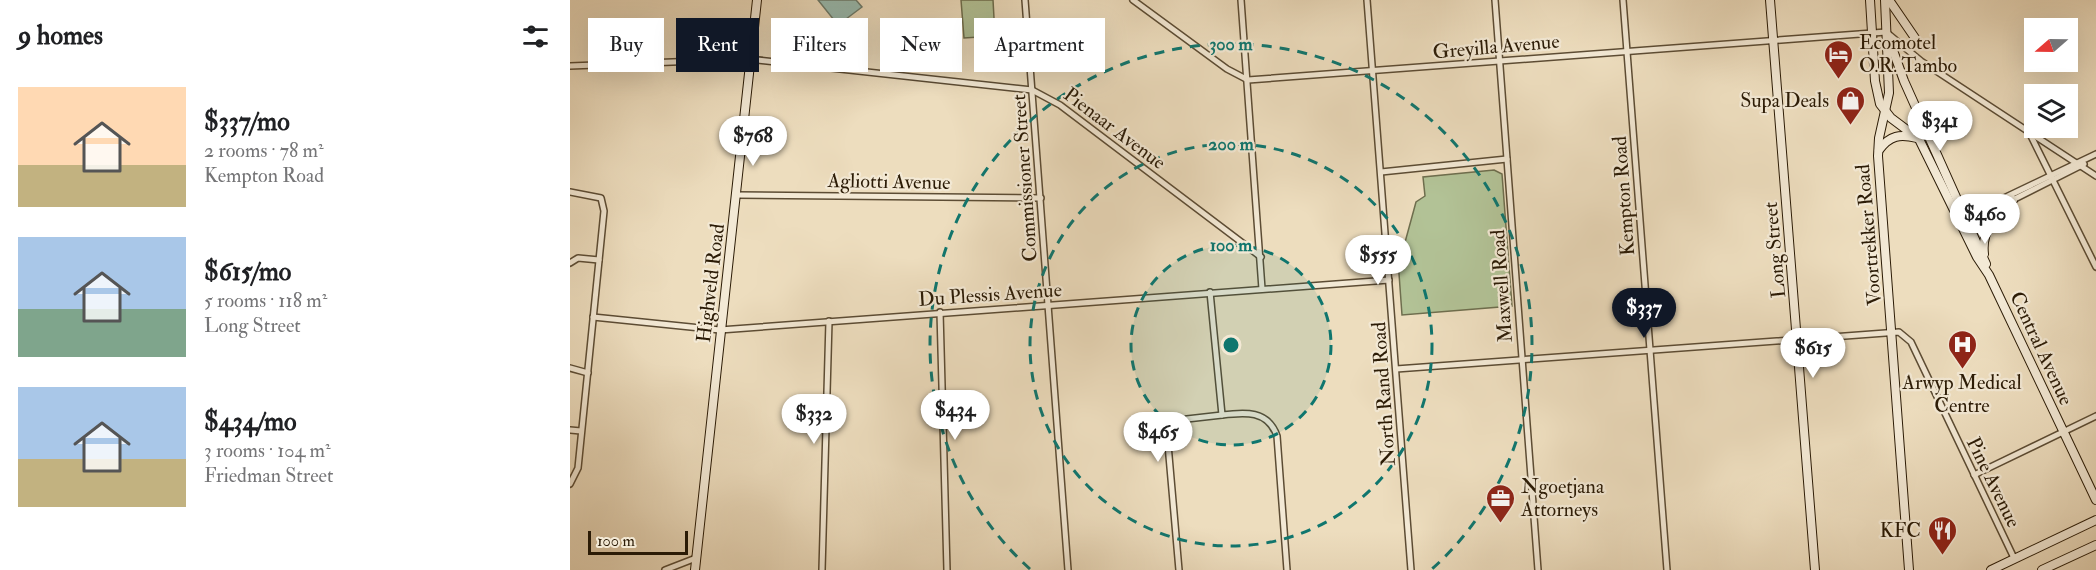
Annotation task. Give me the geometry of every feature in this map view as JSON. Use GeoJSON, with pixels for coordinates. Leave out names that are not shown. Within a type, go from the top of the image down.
{"type":"FeatureCollection","features":[{"type":"Feature","properties":{"kind":"street","name":"Highveld Road"},"geometry":{"type":"LineString","coordinates":[[755,18],[757,0]]}},
{"type":"Feature","properties":{"kind":"street","name":"Commissioner Street"},"geometry":{"type":"LineString","coordinates":[[1025,0],[1068,570]]}},
{"type":"Feature","properties":{"kind":"street"},"geometry":{"type":"LineString","coordinates":[[1133,0],[1227,69],[1248,80]]}},
{"type":"Feature","properties":{"kind":"street"},"geometry":{"type":"LineString","coordinates":[[1241,0],[1262,289]]}},
{"type":"Feature","properties":{"kind":"street","name":"North Rand Road"},"geometry":{"type":"LineString","coordinates":[[1367,0],[1411,570]]}},
{"type":"Feature","properties":{"kind":"street","name":"Maxwell Road"},"geometry":{"type":"LineString","coordinates":[[1495,0],[1538,570]]}},
{"type":"Feature","properties":{"kind":"street","name":"Kempton Road"},"geometry":{"type":"LineString","coordinates":[[1623,0],[1667,570]]}},
{"type":"Feature","properties":{"kind":"street","name":"Long Street"},"geometry":{"type":"LineString","coordinates":[[1770,0],[1815,570]]}},
{"type":"Feature","properties":{"kind":"street"},"geometry":{"type":"LineString","coordinates":[[1870,0],[1876,87],[1886,113],[1919,139],[1963,221]]}},
{"type":"Feature","properties":{"kind":"street"},"geometry":{"type":"LineString","coordinates":[[1887,0],[1886,32],[1921,61],[2024,128]]}},
{"type":"Feature","properties":{"kind":"street"},"geometry":{"type":"LineString","coordinates":[[1887,0],[1915,38]]}},
{"type":"Feature","properties":{"kind":"street","name":"Greyilla Avenue"},"geometry":{"type":"LineString","coordinates":[[1248,80],[1886,32]]}},
{"type":"Feature","properties":{"kind":"street","name":"Voortrekker Road"},"geometry":{"type":"LineString","coordinates":[[1886,32],[1889,84],[1878,151],[1910,570]]}},
{"type":"Feature","properties":{"kind":"street","name":"Central Avenue"},"geometry":{"type":"LineString","coordinates":[[1886,32],[1904,81],[1963,221],[2096,500]]}},
{"type":"Feature","properties":{"kind":"street","name":"Pienaar Avenue"},"geometry":{"type":"LineString","coordinates":[[759,60],[1032,90],[1060,105],[1261,257]]}},
{"type":"Feature","properties":{"kind":"street","name":"Pienaar Avenue"},"geometry":{"type":"LineString","coordinates":[[570,66],[676,62]]}},
{"type":"Feature","properties":{"kind":"street","name":"Highveld Road"},"geometry":{"type":"LineString","coordinates":[[695,570],[720,330],[737,195],[748,72]]}},
{"type":"Feature","properties":{"kind":"street"},"geometry":{"type":"LineString","coordinates":[[1878,151],[1884,143],[1901,134],[1919,139]]}},
{"type":"Feature","properties":{"kind":"street"},"geometry":{"type":"LineString","coordinates":[[2033,138],[2052,182],[2096,267]]}},
{"type":"Feature","properties":{"kind":"street"},"geometry":{"type":"LineString","coordinates":[[2039,138],[2096,176]]}},
{"type":"Feature","properties":{"kind":"street"},"geometry":{"type":"LineString","coordinates":[[1963,221],[2049,174],[2096,154]]}},
{"type":"Feature","properties":{"kind":"street"},"geometry":{"type":"LineString","coordinates":[[1963,221],[2052,182],[2081,166],[2089,158]]}},
{"type":"Feature","properties":{"kind":"street"},"geometry":{"type":"LineString","coordinates":[[1381,172],[1507,159]]}},
{"type":"Feature","properties":{"kind":"street"},"geometry":{"type":"LineString","coordinates":[[570,192],[601,198],[604,211],[578,468],[570,484]]}},
{"type":"Feature","properties":{"kind":"street","name":"Agliotti Avenue"},"geometry":{"type":"LineString","coordinates":[[737,195],[1041,198]]}},
{"type":"Feature","properties":{"kind":"street"},"geometry":{"type":"LineString","coordinates":[[1985,262],[1985,234],[1994,218],[2013,200]]}},
{"type":"Feature","properties":{"kind":"street","name":"Central Avenue"},"geometry":{"type":"LineString","coordinates":[[1963,221],[1985,262],[1989,275]]}},
{"type":"Feature","properties":{"kind":"street"},"geometry":{"type":"LineString","coordinates":[[570,263],[578,258],[599,260]]}},
{"type":"Feature","properties":{"kind":"street","name":"Du Plessis Avenue"},"geometry":{"type":"LineString","coordinates":[[593,318],[720,330],[1389,280]]}},
{"type":"Feature","properties":{"kind":"street"},"geometry":{"type":"LineString","coordinates":[[1210,292],[1222,415]]}},
{"type":"Feature","properties":{"kind":"street"},"geometry":{"type":"LineString","coordinates":[[940,312],[948,570]]}},
{"type":"Feature","properties":{"kind":"street"},"geometry":{"type":"LineString","coordinates":[[822,570],[829,321]]}},
{"type":"Feature","properties":{"kind":"street"},"geometry":{"type":"LineString","coordinates":[[1396,369],[1522,362],[1893,331]]}},
{"type":"Feature","properties":{"kind":"street","name":"Pine Avenue"},"geometry":{"type":"LineString","coordinates":[[1893,331],[1904,334],[1911,342],[2014,558]]}},
{"type":"Feature","properties":{"kind":"street"},"geometry":{"type":"LineString","coordinates":[[570,369],[588,374]]}},
{"type":"Feature","properties":{"kind":"street"},"geometry":{"type":"LineString","coordinates":[[1179,570],[1167,433],[1172,423],[1178,420],[1255,414],[1265,418],[1274,428],[1287,570]]}},
{"type":"Feature","properties":{"kind":"street"},"geometry":{"type":"LineString","coordinates":[[1974,475],[2096,416]]}},
{"type":"Feature","properties":{"kind":"street"},"geometry":{"type":"LineString","coordinates":[[570,430],[581,431]]}},
{"type":"Feature","properties":{"kind":"street"},"geometry":{"type":"LineString","coordinates":[[1991,570],[2096,520]]}},
{"type":"Feature","properties":{"kind":"street"},"geometry":{"type":"LineString","coordinates":[[2042,570],[2096,545]]}},
{"type":"Feature","properties":{"kind":"street"},"geometry":{"type":"LineString","coordinates":[[665,570],[696,558]]}},
{"type":"Feature","properties":{"kind":"green space"},"geometry":{"type":"Polygon","coordinates":[[[961,0],[993,0],[994,18],[974,18],[974,37],[964,38],[961,0]]]}},
{"type":"Feature","properties":{"kind":"green space"},"geometry":{"type":"Polygon","coordinates":[[[1494,170],[1502,174],[1512,306],[1402,315],[1397,246],[1404,246],[1416,202],[1425,196],[1423,177],[1494,170]]]}},
{"type":"Feature","properties":{"kind":"water"},"geometry":{"type":"Polygon","coordinates":[[[818,0],[856,0],[862,7],[847,18],[832,18],[818,0]]]}},
{"type":"Feature","properties":{"kind":"place","name":"Ecomotel O.R. Tambo"},"geometry":{"type":"Point","coordinates":[1838,80]}},
{"type":"Feature","properties":{"kind":"place","name":"Supa Deals"},"geometry":{"type":"Point","coordinates":[1850,126]}},
{"type":"Feature","properties":{"kind":"place","name":"Arwyp Medical Centre"},"geometry":{"type":"Point","coordinates":[1962,370]}},
{"type":"Feature","properties":{"kind":"place","name":"Ngoetjana Attorneys"},"geometry":{"type":"Point","coordinates":[1500,524]}},
{"type":"Feature","properties":{"kind":"place","name":"KFC"},"geometry":{"type":"Point","coordinates":[1942,556]}}]}
